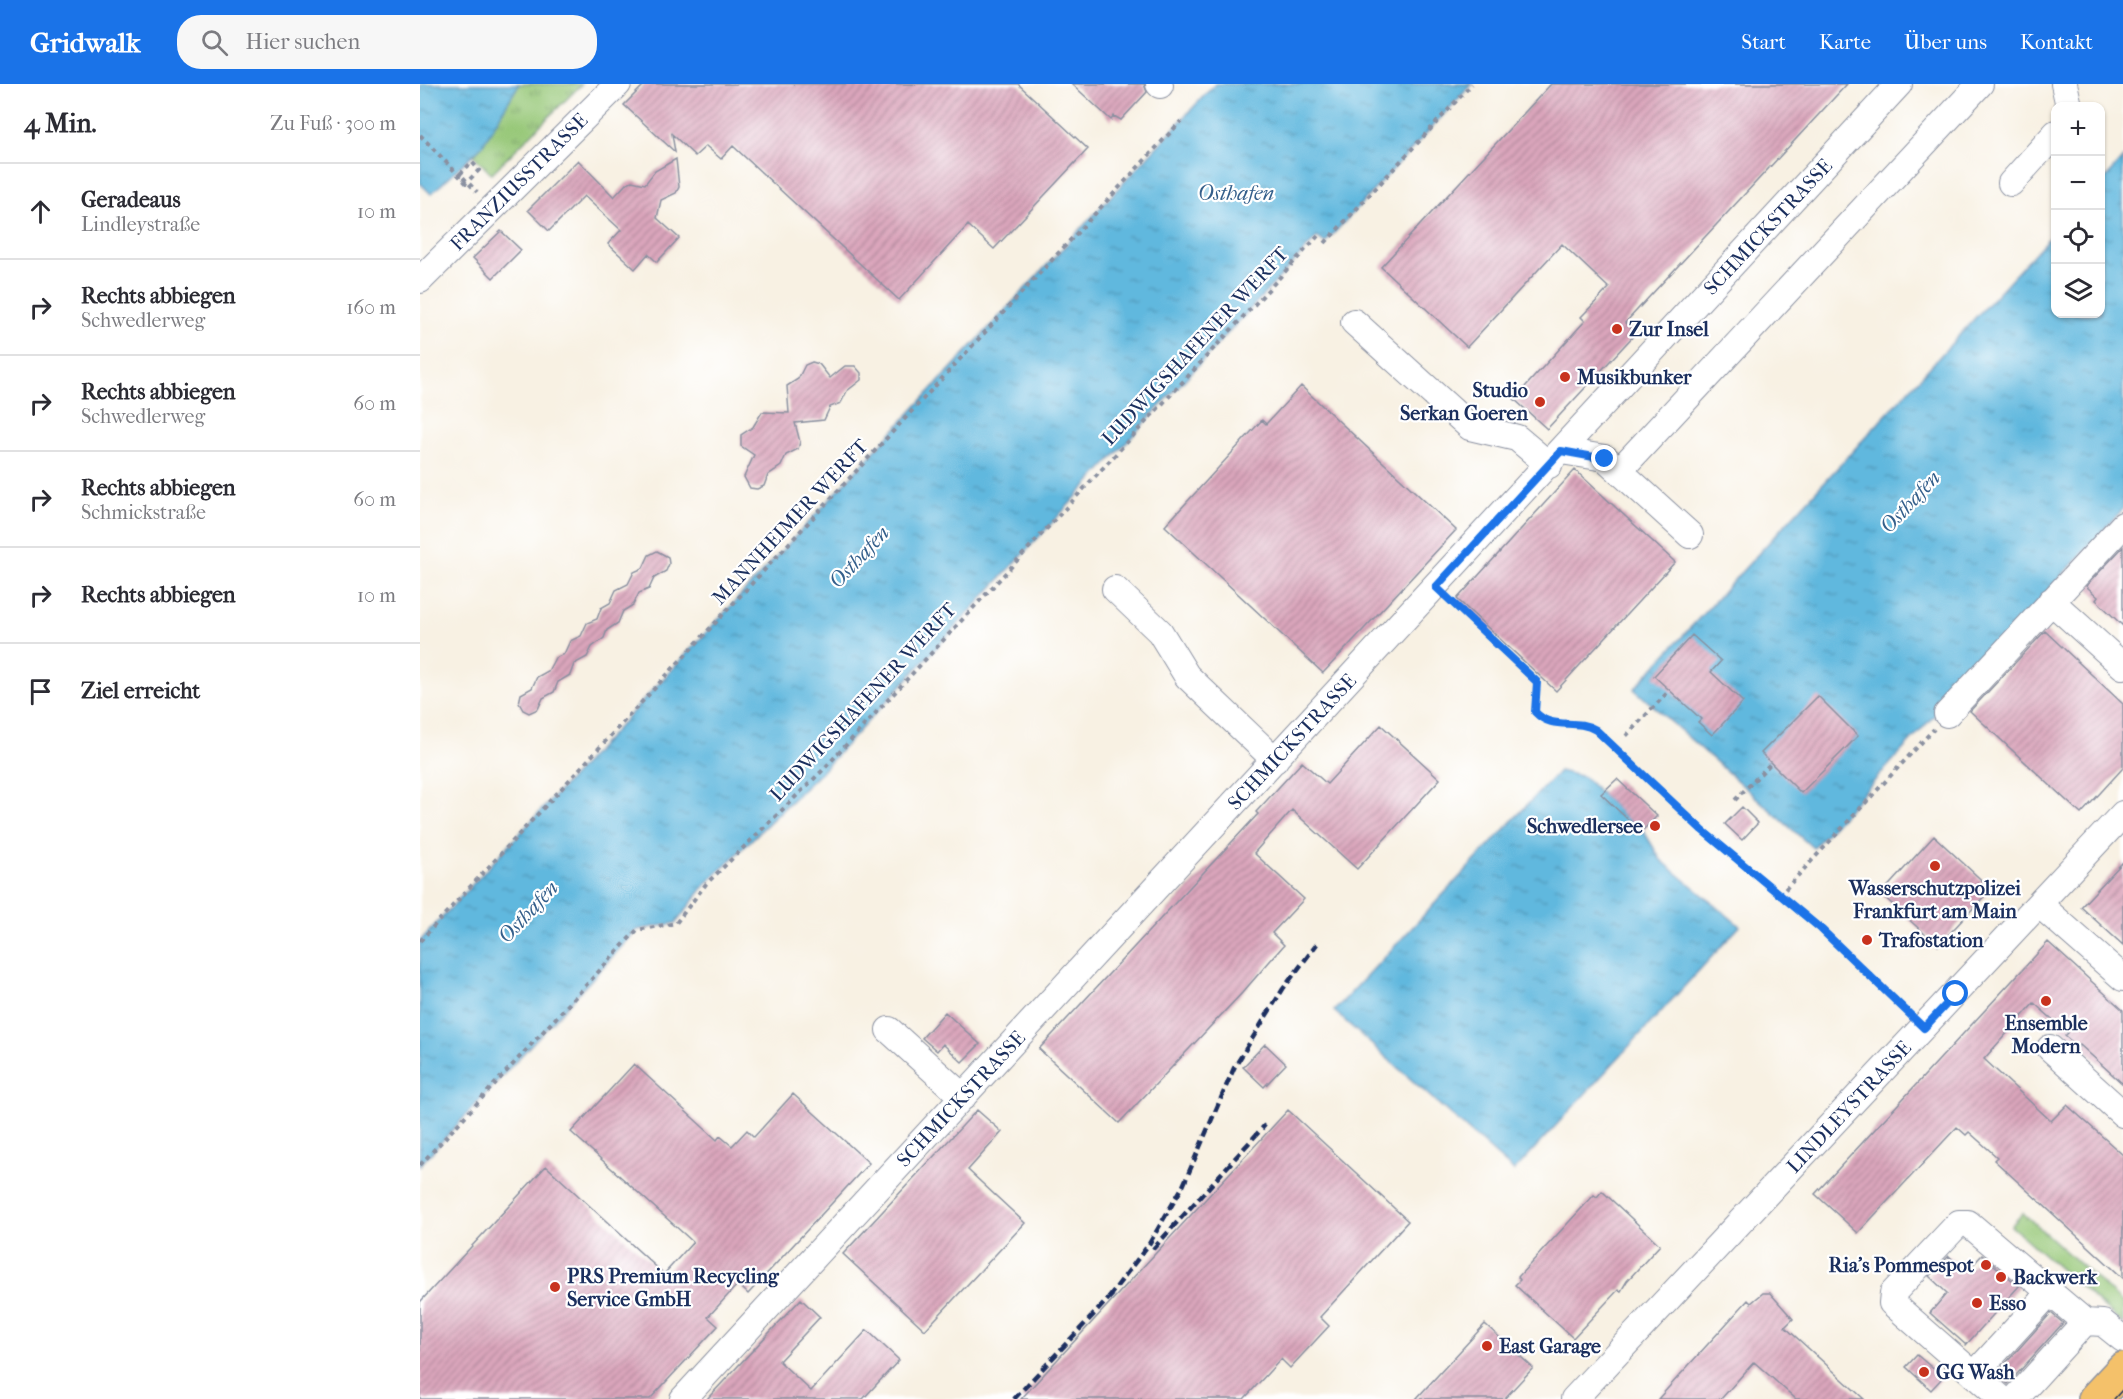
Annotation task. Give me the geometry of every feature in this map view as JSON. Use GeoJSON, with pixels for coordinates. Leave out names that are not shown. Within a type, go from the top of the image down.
{"type":"FeatureCollection","features":[{"type":"Feature","properties":{"kind":"main road"},"geometry":{"type":"LineString","coordinates":[[2095,1399],[2123,1369]]}},
{"type":"Feature","properties":{"kind":"street","name":"FRANZIUSSTRASSE"},"geometry":{"type":"LineString","coordinates":[[420,280],[618,84]]}},
{"type":"Feature","properties":{"kind":"street","name":"SCHMICKSTRASSE"},"geometry":{"type":"LineString","coordinates":[[682,1399],[1436,587],[1899,84]]}},
{"type":"Feature","properties":{"kind":"street"},"geometry":{"type":"LineString","coordinates":[[1619,471],[1980,84]]}},
{"type":"Feature","properties":{"kind":"street"},"geometry":{"type":"LineString","coordinates":[[2064,84],[2068,102]]}},
{"type":"Feature","properties":{"kind":"street"},"geometry":{"type":"LineString","coordinates":[[2011,183],[2051,138]]}},
{"type":"Feature","properties":{"kind":"street"},"geometry":{"type":"LineString","coordinates":[[1354,322],[1470,427],[1517,438],[1555,458],[1605,459],[1690,535]]}},
{"type":"Feature","properties":{"kind":"street"},"geometry":{"type":"LineString","coordinates":[[1947,714],[2123,525]]}},
{"type":"Feature","properties":{"kind":"street"},"geometry":{"type":"LineString","coordinates":[[1115,589],[1160,632],[1187,676],[1275,760]]}},
{"type":"Feature","properties":{"kind":"street"},"geometry":{"type":"LineString","coordinates":[[2051,601],[2123,666]]}},
{"type":"Feature","properties":{"kind":"street","name":"LINDLEYSTRASSE"},"geometry":{"type":"LineString","coordinates":[[1574,1399],[2123,814]]}},
{"type":"Feature","properties":{"kind":"street"},"geometry":{"type":"LineString","coordinates":[[2040,905],[2123,978]]}},
{"type":"Feature","properties":{"kind":"street"},"geometry":{"type":"LineString","coordinates":[[890,1030],[963,1097]]}},
{"type":"Feature","properties":{"kind":"street"},"geometry":{"type":"LineString","coordinates":[[2050,1048],[2123,1114]]}},
{"type":"Feature","properties":{"kind":"street"},"geometry":{"type":"LineString","coordinates":[[2002,1399],[1892,1303],[1893,1293],[1959,1223],[1965,1221],[2051,1291],[2085,1322],[2103,1323],[2123,1339]]}},
{"type":"Feature","properties":{"kind":"street"},"geometry":{"type":"LineString","coordinates":[[1974,1375],[2051,1291]]}},
{"type":"Feature","properties":{"kind":"street"},"geometry":{"type":"LineString","coordinates":[[2015,1399],[2085,1322]]}},
{"type":"Feature","properties":{"kind":"path"},"geometry":{"type":"LineString","coordinates":[[1324,243],[1472,84]]}},
{"type":"Feature","properties":{"kind":"path","name":"MANNHEIMER WERFT"},"geometry":{"type":"LineString","coordinates":[[420,941],[1181,121]]}},
{"type":"Feature","properties":{"kind":"path"},"geometry":{"type":"LineString","coordinates":[[420,135],[466,183],[473,177],[479,170],[472,162],[460,174],[466,180],[471,186]]}},
{"type":"Feature","properties":{"kind":"path","name":"LUDWIGSHAFENER WERFT"},"geometry":{"type":"LineString","coordinates":[[420,1165],[637,930],[676,923],[706,884],[821,771],[1317,236]]}},
{"type":"Feature","properties":{"kind":"path"},"geometry":{"type":"LineString","coordinates":[[1436,587],[1537,682],[1535,712],[1548,723],[1586,724],[1596,730],[1702,830],[1821,929],[1924,1028]]}},
{"type":"Feature","properties":{"kind":"path"},"geometry":{"type":"LineString","coordinates":[[1626,736],[1670,690]]}},
{"type":"Feature","properties":{"kind":"path"},"geometry":{"type":"LineString","coordinates":[[1779,896],[1947,714]]}},
{"type":"Feature","properties":{"kind":"path"},"geometry":{"type":"LineString","coordinates":[[1735,800],[1771,763]]}},
{"type":"Feature","properties":{"kind":"green space"},"geometry":{"type":"Polygon","coordinates":[[[519,84],[582,84],[491,174],[474,156],[519,84]]]}},
{"type":"Feature","properties":{"kind":"green space"},"geometry":{"type":"Polygon","coordinates":[[[2023,1213],[2123,1303],[2123,1324],[2011,1226],[2023,1213]]]}},
{"type":"Feature","properties":{"kind":"water"},"geometry":{"type":"Polygon","coordinates":[[[422,84],[519,84],[482,146],[431,194],[420,183],[420,86],[422,84]]]}},
{"type":"Feature","properties":{"kind":"water","name":"Osthafen"},"geometry":{"type":"Polygon","coordinates":[[[1215,84],[1472,84],[1325,243],[1317,237],[821,772],[706,884],[676,923],[637,930],[420,1165],[420,941],[1215,84]]]}},
{"type":"Feature","properties":{"kind":"water","name":"Osthafen"},"geometry":{"type":"Polygon","coordinates":[[[2123,158],[2123,509],[1813,848],[1634,689],[2051,235],[2051,318],[2105,318],[2105,178],[2123,158]]]}},
{"type":"Feature","properties":{"kind":"water","name":"Schwedlersee"},"geometry":{"type":"Polygon","coordinates":[[[1559,771],[1584,777],[1641,832],[1643,830],[1661,860],[1740,926],[1514,1171],[1334,1011],[1559,771]]]}},
{"type":"Feature","properties":{"kind":"building"},"geometry":{"type":"Polygon","coordinates":[[[645,84],[1018,84],[1088,149],[994,249],[968,225],[899,300],[733,146],[721,159],[706,146],[695,156],[672,134],[675,152],[624,105],[645,84]]]}},
{"type":"Feature","properties":{"kind":"building"},"geometry":{"type":"Polygon","coordinates":[[[1072,84],[1144,84],[1147,92],[1121,120],[1114,116],[1111,120],[1072,84]]]}},
{"type":"Feature","properties":{"kind":"building"},"geometry":{"type":"Polygon","coordinates":[[[1551,84],[1847,84],[1625,323],[1636,333],[1547,429],[1514,399],[1585,321],[1581,317],[1609,288],[1562,244],[1467,347],[1381,267],[1551,84]]]}},
{"type":"Feature","properties":{"kind":"building"},"geometry":{"type":"Polygon","coordinates":[[[676,159],[679,187],[676,193],[661,200],[657,218],[679,238],[657,262],[648,254],[635,269],[608,244],[621,230],[584,196],[549,231],[528,210],[578,160],[614,197],[627,183],[632,181],[645,184],[655,171],[676,159]]]}},
{"type":"Feature","properties":{"kind":"building"},"geometry":{"type":"Polygon","coordinates":[[[501,231],[521,250],[493,278],[473,258],[501,231]]]}},
{"type":"Feature","properties":{"kind":"building"},"geometry":{"type":"Polygon","coordinates":[[[812,362],[819,364],[830,378],[845,366],[855,366],[861,373],[861,380],[847,391],[841,403],[830,407],[824,420],[795,423],[800,442],[798,449],[786,455],[781,466],[768,475],[764,486],[757,489],[750,488],[744,477],[754,455],[741,446],[741,435],[753,427],[762,412],[789,413],[787,386],[798,379],[805,365],[812,362]]]}},
{"type":"Feature","properties":{"kind":"building"},"geometry":{"type":"Polygon","coordinates":[[[1301,386],[1456,530],[1323,673],[1165,526],[1262,420],[1266,424],[1301,386]]]}},
{"type":"Feature","properties":{"kind":"building"},"geometry":{"type":"Polygon","coordinates":[[[1575,470],[1675,562],[1556,691],[1457,599],[1575,470]]]}},
{"type":"Feature","properties":{"kind":"building"},"geometry":{"type":"Polygon","coordinates":[[[2123,547],[2123,626],[2096,600],[2098,597],[2086,586],[2123,547]]]}},
{"type":"Feature","properties":{"kind":"building"},"geometry":{"type":"Polygon","coordinates":[[[657,551],[668,557],[669,564],[666,571],[654,578],[649,589],[639,593],[633,605],[623,611],[618,623],[607,630],[604,638],[592,647],[587,657],[574,664],[570,675],[558,682],[554,692],[543,698],[538,709],[529,713],[523,710],[519,703],[521,694],[532,688],[537,677],[548,671],[555,658],[564,654],[570,641],[581,636],[587,623],[597,619],[601,608],[610,603],[616,590],[628,584],[634,572],[643,568],[649,555],[657,551]]]}},
{"type":"Feature","properties":{"kind":"building"},"geometry":{"type":"Polygon","coordinates":[[[2045,631],[2123,704],[2123,768],[2081,814],[1970,711],[2045,631]]]}},
{"type":"Feature","properties":{"kind":"building"},"geometry":{"type":"Polygon","coordinates":[[[1692,635],[1721,661],[1711,672],[1743,702],[1712,735],[1698,722],[1701,719],[1654,676],[1692,635]]]}},
{"type":"Feature","properties":{"kind":"building"},"geometry":{"type":"Polygon","coordinates":[[[1818,696],[1858,736],[1801,793],[1761,753],[1818,696]]]}},
{"type":"Feature","properties":{"kind":"building"},"geometry":{"type":"Polygon","coordinates":[[[1381,725],[1440,779],[1357,869],[1292,810],[1254,853],[1304,899],[1272,933],[1284,945],[1242,993],[1119,1123],[1039,1049],[1258,814],[1256,812],[1302,762],[1327,784],[1381,725]]]}},
{"type":"Feature","properties":{"kind":"building"},"geometry":{"type":"Polygon","coordinates":[[[1617,779],[1657,816],[1641,832],[1601,794],[1617,779]]]}},
{"type":"Feature","properties":{"kind":"building"},"geometry":{"type":"Polygon","coordinates":[[[1742,807],[1758,823],[1742,840],[1725,824],[1742,807]]]}},
{"type":"Feature","properties":{"kind":"building"},"geometry":{"type":"Polygon","coordinates":[[[1934,836],[1991,889],[1938,946],[1881,894],[1934,836]]]}},
{"type":"Feature","properties":{"kind":"building"},"geometry":{"type":"Polygon","coordinates":[[[2123,862],[2123,945],[2081,907],[2123,862]]]}},
{"type":"Feature","properties":{"kind":"building"},"geometry":{"type":"Polygon","coordinates":[[[2048,942],[2123,1010],[2123,1084],[2080,1045],[2078,1047],[2065,1036],[2068,1033],[2034,1003],[1984,1059],[2051,1121],[2067,1105],[2123,1155],[2123,1278],[1994,1160],[1997,1157],[1969,1132],[1966,1135],[1957,1127],[1858,1233],[1815,1194],[2048,942]]]}},
{"type":"Feature","properties":{"kind":"building"},"geometry":{"type":"Polygon","coordinates":[[[945,1012],[980,1044],[962,1062],[943,1044],[937,1051],[922,1038],[945,1012]]]}},
{"type":"Feature","properties":{"kind":"building"},"geometry":{"type":"Polygon","coordinates":[[[1265,1044],[1286,1064],[1264,1087],[1243,1067],[1265,1044]]]}},
{"type":"Feature","properties":{"kind":"building"},"geometry":{"type":"Polygon","coordinates":[[[634,1064],[717,1140],[720,1136],[732,1146],[747,1130],[754,1137],[793,1094],[869,1163],[748,1294],[738,1284],[708,1317],[718,1326],[650,1399],[420,1399],[420,1302],[546,1166],[664,1274],[693,1242],[571,1132],[634,1064]]]}},
{"type":"Feature","properties":{"kind":"building"},"geometry":{"type":"Polygon","coordinates":[[[977,1110],[1002,1132],[968,1170],[1025,1223],[925,1330],[843,1254],[977,1110]]]}},
{"type":"Feature","properties":{"kind":"building"},"geometry":{"type":"Polygon","coordinates":[[[1288,1110],[1408,1221],[1320,1317],[1329,1326],[1290,1368],[1281,1359],[1244,1399],[1021,1399],[1288,1110]]]}},
{"type":"Feature","properties":{"kind":"building"},"geometry":{"type":"Polygon","coordinates":[[[1602,1191],[1660,1245],[1627,1281],[1621,1291],[1618,1290],[1573,1338],[1515,1285],[1520,1280],[1518,1277],[1594,1195],[1597,1197],[1602,1191]]]}},
{"type":"Feature","properties":{"kind":"building"},"geometry":{"type":"Polygon","coordinates":[[[1982,1255],[2019,1286],[1966,1345],[1930,1313],[1947,1293],[1929,1276],[1949,1256],[1966,1272],[1982,1255]]]}},
{"type":"Feature","properties":{"kind":"building"},"geometry":{"type":"Polygon","coordinates":[[[1763,1293],[1770,1293],[1793,1319],[1785,1327],[1864,1399],[1796,1399],[1754,1362],[1721,1399],[1658,1399],[1748,1300],[1751,1303],[1763,1293]]]}},
{"type":"Feature","properties":{"kind":"building"},"geometry":{"type":"Polygon","coordinates":[[[801,1299],[820,1317],[779,1361],[811,1391],[867,1330],[899,1360],[863,1399],[707,1399],[801,1299]]]}},
{"type":"Feature","properties":{"kind":"building"},"geometry":{"type":"Polygon","coordinates":[[[2051,1313],[2063,1323],[2008,1384],[1996,1374],[2051,1313]]]}},
{"type":"Feature","properties":{"kind":"building","name":"East Garage"},"geometry":{"type":"Polygon","coordinates":[[[1485,1324],[1533,1368],[1504,1399],[1416,1399],[1485,1324]]]}},
{"type":"Feature","properties":{"kind":"building","name":"GG Wash"},"geometry":{"type":"Polygon","coordinates":[[[1917,1355],[1943,1377],[1931,1390],[1906,1367],[1917,1355]]]}},
{"type":"Feature","properties":{"kind":"tram line"},"geometry":{"type":"LineString","coordinates":[[2114,1399],[2123,1389]]}},
{"type":"Feature","properties":{"kind":"railway"},"geometry":{"type":"LineString","coordinates":[[1108,1298],[1149,1244],[1183,1186],[1234,1068],[1283,989],[1317,944]]}},
{"type":"Feature","properties":{"kind":"railway"},"geometry":{"type":"LineString","coordinates":[[1153,1249],[1265,1125]]}},
{"type":"Feature","properties":{"kind":"railway"},"geometry":{"type":"LineString","coordinates":[[1014,1399],[1113,1294]]}},
{"type":"Feature","properties":{"kind":"place","name":"Zur Insel"},"geometry":{"type":"Point","coordinates":[1617,329]}},
{"type":"Feature","properties":{"kind":"place","name":"Musikbunker"},"geometry":{"type":"Point","coordinates":[1565,377]}},
{"type":"Feature","properties":{"kind":"place","name":"Studio Serkan Goeren"},"geometry":{"type":"Point","coordinates":[1540,402]}},
{"type":"Feature","properties":{"kind":"place","name":"Schwedlersee"},"geometry":{"type":"Point","coordinates":[1655,826]}},
{"type":"Feature","properties":{"kind":"place","name":"Wasserschutzpolizei Frankfurt am Main"},"geometry":{"type":"Point","coordinates":[1935,866]}},
{"type":"Feature","properties":{"kind":"place","name":"Trafostation"},"geometry":{"type":"Point","coordinates":[1867,940]}},
{"type":"Feature","properties":{"kind":"place","name":"Ensemble Modern"},"geometry":{"type":"Point","coordinates":[2046,1001]}},
{"type":"Feature","properties":{"kind":"place","name":"Ria's Pommespot"},"geometry":{"type":"Point","coordinates":[1986,1265]}},
{"type":"Feature","properties":{"kind":"place","name":"Backwerk"},"geometry":{"type":"Point","coordinates":[2001,1277]}},
{"type":"Feature","properties":{"kind":"place","name":"PRS Premium Recycling Service GmbH"},"geometry":{"type":"Point","coordinates":[555,1287]}},
{"type":"Feature","properties":{"kind":"place","name":"Esso"},"geometry":{"type":"Point","coordinates":[1977,1303]}},
{"type":"Feature","properties":{"kind":"place","name":"East Garage"},"geometry":{"type":"Point","coordinates":[1487,1346]}},
{"type":"Feature","properties":{"kind":"place","name":"GG Wash"},"geometry":{"type":"Point","coordinates":[1924,1372]}},
{"type":"Feature","properties":{"kind":"route"},"geometry":{"type":"LineString","coordinates":[[1605,459],[1561,451],[1436,587],[1537,682],[1535,712],[1548,723],[1586,724],[1596,730],[1702,830],[1821,929],[1924,1028],[1956,994]]}}]}
